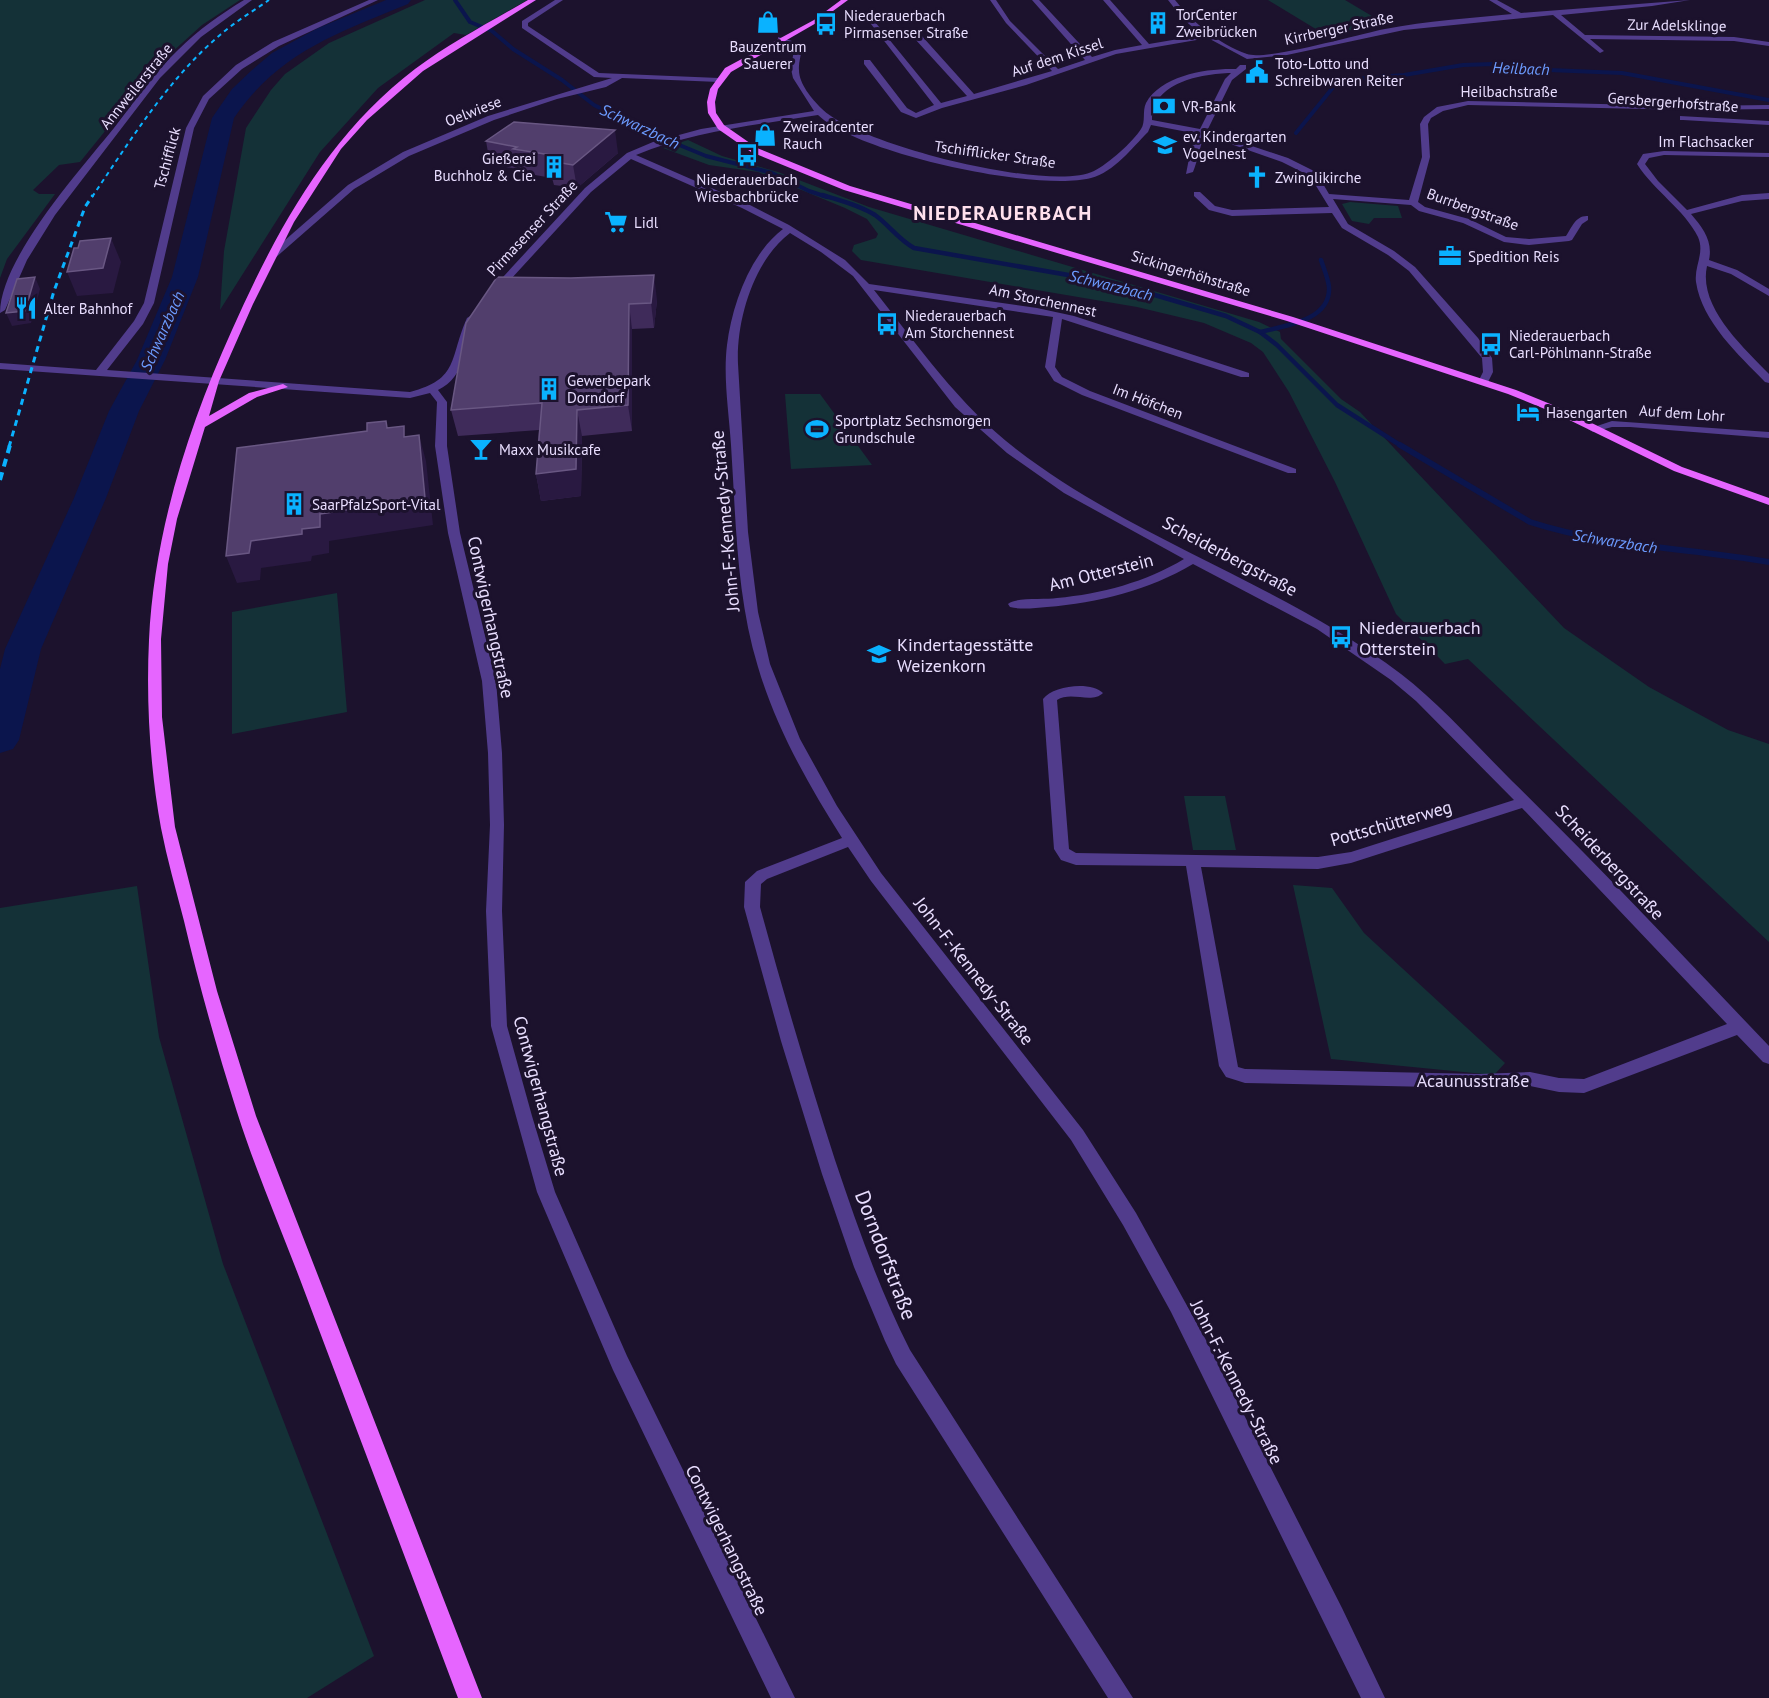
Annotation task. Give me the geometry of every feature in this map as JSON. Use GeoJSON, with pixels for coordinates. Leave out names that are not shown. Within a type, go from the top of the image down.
{"type":"FeatureCollection","features":[{"type":"Feature","properties":{"kind":"main road"},"geometry":{"type":"LineString","coordinates":[[470,1698],[247,1116],[209,991],[168,827],[155,717],[155,639],[162,564],[171,519],[214,381],[271,257],[290,222],[338,148],[364,118],[420,69],[489,25],[534,0]]}},
{"type":"Feature","properties":{"kind":"main road"},"geometry":{"type":"LineString","coordinates":[[721,128],[712,113],[711,102],[719,80],[738,62],[816,21],[845,0]]}},
{"type":"Feature","properties":{"kind":"main road","name":"Sickingerhöhstraße"},"geometry":{"type":"LineString","coordinates":[[721,128],[754,150],[837,184],[1310,325],[1534,400],[1678,469],[1769,502]]}},
{"type":"Feature","properties":{"kind":"main road"},"geometry":{"type":"LineString","coordinates":[[200,425],[244,399],[283,387]]}},
{"type":"Feature","properties":{"kind":"street","name":"Annweilerstraße"},"geometry":{"type":"LineString","coordinates":[[0,310],[10,280],[21,261],[80,176],[171,61],[209,27],[249,0]]}},
{"type":"Feature","properties":{"kind":"street","name":"Tschifflick"},"geometry":{"type":"LineString","coordinates":[[100,372],[140,322],[149,303],[190,128],[206,98],[239,67],[276,44],[375,0]]}},
{"type":"Feature","properties":{"kind":"street"},"geometry":{"type":"LineString","coordinates":[[560,0],[531,16],[524,22],[524,27],[597,75],[618,78]]}},
{"type":"Feature","properties":{"kind":"street"},"geometry":{"type":"LineString","coordinates":[[993,0],[1008,22],[1057,72]]}},
{"type":"Feature","properties":{"kind":"street"},"geometry":{"type":"LineString","coordinates":[[1035,0],[1090,60]]}},
{"type":"Feature","properties":{"kind":"street"},"geometry":{"type":"LineString","coordinates":[[1106,0],[1147,46]]}},
{"type":"Feature","properties":{"kind":"street"},"geometry":{"type":"LineString","coordinates":[[1172,0],[1185,18],[1209,36],[1247,57],[1246,63],[1229,79],[1195,148],[1194,160],[1189,172]]}},
{"type":"Feature","properties":{"kind":"street"},"geometry":{"type":"LineString","coordinates":[[1492,0],[1522,17]]}},
{"type":"Feature","properties":{"kind":"street"},"geometry":{"type":"LineString","coordinates":[[1625,0],[1637,6]]}},
{"type":"Feature","properties":{"kind":"street","name":"Kirrberger Straße"},"geometry":{"type":"LineString","coordinates":[[1247,57],[1279,55],[1403,28],[1687,0]]}},
{"type":"Feature","properties":{"kind":"street"},"geometry":{"type":"LineString","coordinates":[[1556,14],[1600,51]]}},
{"type":"Feature","properties":{"kind":"street"},"geometry":{"type":"LineString","coordinates":[[873,23],[939,106]]}},
{"type":"Feature","properties":{"kind":"street","name":"Auf dem Kissel"},"geometry":{"type":"LineString","coordinates":[[867,62],[903,110],[916,116],[939,106],[973,98],[1125,50],[1209,36]]}},
{"type":"Feature","properties":{"kind":"street"},"geometry":{"type":"LineString","coordinates":[[918,37],[973,98]]}},
{"type":"Feature","properties":{"kind":"street","name":"Zur Adelsklinge"},"geometry":{"type":"LineString","coordinates":[[1583,37],[1734,39],[1769,44]]}},
{"type":"Feature","properties":{"kind":"street"},"geometry":{"type":"LineString","coordinates":[[781,39],[796,45],[798,50],[795,63],[797,78],[820,112]]}},
{"type":"Feature","properties":{"kind":"street","name":"Tschifflicker Straße"},"geometry":{"type":"LineString","coordinates":[[820,112],[828,120],[852,132],[908,153],[984,169],[1056,177],[1088,176],[1098,172],[1145,130],[1149,122],[1150,103],[1166,89],[1200,74],[1235,71]]}},
{"type":"Feature","properties":{"kind":"street","name":"Oelwiese"},"geometry":{"type":"LineString","coordinates":[[271,257],[351,187],[406,154],[472,124],[618,78],[719,80]]}},
{"type":"Feature","properties":{"kind":"street","name":"Heilbachstraße"},"geometry":{"type":"LineString","coordinates":[[1413,203],[1426,157],[1424,124],[1434,112],[1448,106],[1468,103],[1689,108],[1769,107]]}},
{"type":"Feature","properties":{"kind":"street","name":"Gersbergerhofstraße"},"geometry":{"type":"LineString","coordinates":[[1576,105],[1612,112],[1769,123]]}},
{"type":"Feature","properties":{"kind":"street","name":"Pirmasenser Straße"},"geometry":{"type":"LineString","coordinates":[[488,299],[588,190],[630,155],[680,136],[820,112]]}},
{"type":"Feature","properties":{"kind":"street"},"geometry":{"type":"LineString","coordinates":[[1149,122],[1203,132],[1306,169],[1318,181],[1345,226],[1401,260],[1423,280],[1482,350],[1488,366],[1483,382]]}},
{"type":"Feature","properties":{"kind":"street","name":"Im Flachsacker"},"geometry":{"type":"LineString","coordinates":[[1684,213],[1645,171],[1641,164],[1646,156],[1677,153],[1769,155]]}},
{"type":"Feature","properties":{"kind":"street","name":"Scheiderbergstraße"},"geometry":{"type":"LineString","coordinates":[[630,155],[667,174],[728,198],[838,258],[865,286],[959,405],[1011,451],[1068,491],[1322,626],[1396,677],[1421,698],[1525,802],[1769,1056]]}},
{"type":"Feature","properties":{"kind":"street"},"geometry":{"type":"LineString","coordinates":[[1197,194],[1212,208],[1232,213],[1334,210]]}},
{"type":"Feature","properties":{"kind":"street"},"geometry":{"type":"LineString","coordinates":[[1326,196],[1413,203]]}},
{"type":"Feature","properties":{"kind":"street"},"geometry":{"type":"LineString","coordinates":[[1768,197],[1742,198],[1684,213],[1704,241],[1706,252],[1701,270],[1701,282],[1715,315],[1743,353],[1769,380]]}},
{"type":"Feature","properties":{"kind":"street","name":"Burrbergstraße"},"geometry":{"type":"LineString","coordinates":[[1413,203],[1422,209],[1466,221],[1504,239],[1516,242],[1569,238],[1579,222],[1585,218]]}},
{"type":"Feature","properties":{"kind":"street","name":"John-F.-Kennedy-Straße"},"geometry":{"type":"LineString","coordinates":[[788,230],[772,241],[764,254],[748,289],[734,332],[732,347],[744,566],[753,620],[772,689],[814,778],[876,877],[1077,1134],[1098,1166],[1134,1227],[1218,1383],[1373,1698]]}},
{"type":"Feature","properties":{"kind":"street"},"geometry":{"type":"LineString","coordinates":[[1705,262],[1734,272],[1769,293]]}},
{"type":"Feature","properties":{"kind":"street","name":"Am Storchennest"},"geometry":{"type":"LineString","coordinates":[[865,286],[1058,316],[1245,375]]}},
{"type":"Feature","properties":{"kind":"street"},"geometry":{"type":"LineString","coordinates":[[0,366],[410,394],[432,389],[452,376],[460,358],[463,337],[471,319],[480,307]]}},
{"type":"Feature","properties":{"kind":"street","name":"Im Höfchen"},"geometry":{"type":"LineString","coordinates":[[1058,316],[1050,367],[1058,379],[1086,393],[1292,471]]}},
{"type":"Feature","properties":{"kind":"street","name":"Contwigerhangstraße"},"geometry":{"type":"LineString","coordinates":[[432,389],[442,402],[441,446],[453,533],[489,681],[495,753],[494,911],[499,1026],[523,1116],[546,1192],[620,1363],[783,1698]]}},
{"type":"Feature","properties":{"kind":"street","name":"Auf dem Lohr"},"geometry":{"type":"LineString","coordinates":[[1593,429],[1612,424],[1630,424],[1769,435]]}},
{"type":"Feature","properties":{"kind":"street","name":"Am Otterstein"},"geometry":{"type":"LineString","coordinates":[[1014,604],[1057,604],[1095,596],[1156,579],[1178,570],[1193,559]]}},
{"type":"Feature","properties":{"kind":"street","name":"Pottschütterweg"},"geometry":{"type":"LineString","coordinates":[[1096,693],[1059,692],[1053,694],[1050,699],[1062,849],[1066,856],[1076,859],[1318,863],[1404,842],[1525,802]]}},
{"type":"Feature","properties":{"kind":"street","name":"Dorndorfstraße"},"geometry":{"type":"LineString","coordinates":[[851,840],[762,875],[753,882],[751,892],[752,907],[778,1002],[823,1150],[874,1298],[903,1357],[1120,1698]]}},
{"type":"Feature","properties":{"kind":"street","name":"Acaunusstraße"},"geometry":{"type":"LineString","coordinates":[[1192,860],[1228,1066],[1232,1072],[1245,1076],[1479,1081],[1530,1079],[1559,1085],[1584,1086],[1739,1027]]}},
{"type":"Feature","properties":{"kind":"green space"},"geometry":{"type":"Polygon","coordinates":[[[0,0],[240,0],[202,25],[161,62],[80,162],[59,165],[33,190],[39,194],[55,194],[7,259],[0,278],[0,0]]]}},
{"type":"Feature","properties":{"kind":"green space"},"geometry":{"type":"Polygon","coordinates":[[[425,0],[527,0],[466,35],[454,33],[378,88],[320,152],[220,310],[224,251],[246,128],[271,90],[285,74],[329,43],[425,0]]]}},
{"type":"Feature","properties":{"kind":"green space"},"geometry":{"type":"Polygon","coordinates":[[[1268,0],[1345,0],[1387,25],[1324,34],[1268,0]]]}},
{"type":"Feature","properties":{"kind":"green space"},"geometry":{"type":"Polygon","coordinates":[[[688,140],[722,156],[778,172],[869,207],[1259,322],[1280,332],[1281,339],[1341,399],[1360,412],[1564,628],[1649,687],[1728,730],[1769,744],[1769,942],[1468,659],[1445,664],[1396,614],[1335,482],[1289,392],[1263,352],[1251,343],[1204,323],[1137,307],[861,260],[852,251],[854,245],[876,238],[878,234],[867,219],[758,172],[709,165],[663,148],[688,140]]]}},
{"type":"Feature","properties":{"kind":"green space"},"geometry":{"type":"Polygon","coordinates":[[[1350,202],[1398,206],[1402,218],[1374,218],[1369,224],[1352,221],[1342,204],[1350,202]]]}},
{"type":"Feature","properties":{"kind":"green space","name":"Sportplatz Sechsmorgen Grundschule"},"geometry":{"type":"Polygon","coordinates":[[[785,394],[820,394],[872,465],[791,469],[785,394]]]}},
{"type":"Feature","properties":{"kind":"green space"},"geometry":{"type":"Polygon","coordinates":[[[337,593],[347,712],[232,734],[232,612],[337,593]]]}},
{"type":"Feature","properties":{"kind":"green space"},"geometry":{"type":"Polygon","coordinates":[[[1184,796],[1225,796],[1236,850],[1193,850],[1184,796]]]}},
{"type":"Feature","properties":{"kind":"green space"},"geometry":{"type":"Polygon","coordinates":[[[1293,885],[1332,888],[1364,933],[1505,1063],[1494,1075],[1331,1059],[1293,885]]]}},
{"type":"Feature","properties":{"kind":"green space"},"geometry":{"type":"Polygon","coordinates":[[[137,886],[159,1037],[223,1264],[374,1656],[307,1698],[0,1698],[0,908],[137,886]]]}},
{"type":"Feature","properties":{"kind":"building"},"geometry":{"type":"Polygon","coordinates":[[[514,122],[615,130],[573,165],[550,161],[557,156],[513,149],[517,147],[486,141],[514,122]]]}},
{"type":"Feature","properties":{"kind":"building"},"geometry":{"type":"Polygon","coordinates":[[[111,238],[103,268],[67,272],[74,248],[78,248],[80,241],[111,238]]]}},
{"type":"Feature","properties":{"kind":"building","name":"Gewerbepark Dorndorf"},"geometry":{"type":"Polygon","coordinates":[[[654,275],[651,303],[629,304],[628,405],[577,410],[576,469],[536,474],[542,403],[451,410],[466,323],[497,277],[571,278],[654,275]]]}},
{"type":"Feature","properties":{"kind":"building"},"geometry":{"type":"Polygon","coordinates":[[[35,277],[25,311],[6,313],[17,279],[35,277]]]}},
{"type":"Feature","properties":{"kind":"building"},"geometry":{"type":"Polygon","coordinates":[[[386,421],[387,428],[404,426],[404,437],[419,435],[425,498],[320,514],[320,527],[302,529],[302,534],[251,541],[249,553],[226,556],[237,448],[367,431],[367,423],[386,421]]]}},
{"type":"Feature","properties":{"kind":"waterway","name":"Schwarzbach"},"geometry":{"type":"LineString","coordinates":[[0,740],[23,649],[90,498],[124,411],[151,360],[185,277],[223,118],[240,94],[279,57],[325,32],[402,0]]}},
{"type":"Feature","properties":{"kind":"waterway","name":"Schwarzbach"},"geometry":{"type":"LineString","coordinates":[[455,0],[470,22],[492,31],[513,49],[562,80],[594,105],[643,130],[706,156],[772,173],[827,197]]}},
{"type":"Feature","properties":{"kind":"waterway","name":"Heilbach"},"geometry":{"type":"LineString","coordinates":[[1296,133],[1339,80],[1404,75],[1463,65],[1493,64],[1549,70],[1622,73],[1769,100]]}},
{"type":"Feature","properties":{"kind":"waterway","name":"Schwarzbach"},"geometry":{"type":"LineString","coordinates":[[822,195],[869,211],[914,248],[1114,283],[1226,316],[1260,332]]}},
{"type":"Feature","properties":{"kind":"waterway","name":"Heilbach"},"geometry":{"type":"LineString","coordinates":[[1260,332],[1304,320],[1322,308],[1328,298],[1329,287],[1321,260]]}},
{"type":"Feature","properties":{"kind":"waterway","name":"Schwarzbach"},"geometry":{"type":"LineString","coordinates":[[1260,332],[1277,345],[1337,405],[1403,447]]}},
{"type":"Feature","properties":{"kind":"waterway","name":"Schwarzbach"},"geometry":{"type":"LineString","coordinates":[[1400,445],[1530,522],[1618,542],[1769,562]]}},
{"type":"Feature","properties":{"kind":"railway"},"geometry":{"type":"LineString","coordinates":[[92,197],[135,133],[183,71],[226,30],[269,0]]}},
{"type":"Feature","properties":{"kind":"railway"},"geometry":{"type":"LineString","coordinates":[[9,447],[54,291],[85,207],[93,195]]}},
{"type":"Feature","properties":{"kind":"railway"},"geometry":{"type":"LineString","coordinates":[[0,480],[10,445]]}},
{"type":"Feature","properties":{"kind":"place","name":"Bauzentrum Sauerer"},"geometry":{"type":"Point","coordinates":[768,22]}},
{"type":"Feature","properties":{"kind":"place","name":"TorCenter Zweibrücken"},"geometry":{"type":"Point","coordinates":[1158,23]}},
{"type":"Feature","properties":{"kind":"place","name":"Niederauerbach Pirmasenser Straße"},"geometry":{"type":"Point","coordinates":[826,24]}},
{"type":"Feature","properties":{"kind":"place","name":"Toto-Lotto und Schreibwaren Reiter"},"geometry":{"type":"Point","coordinates":[1257,72]}},
{"type":"Feature","properties":{"kind":"place","name":"VR-Bank"},"geometry":{"type":"Point","coordinates":[1164,106]}},
{"type":"Feature","properties":{"kind":"place","name":"Zweiradcenter Rauch"},"geometry":{"type":"Point","coordinates":[765,135]}},
{"type":"Feature","properties":{"kind":"place","name":"ev. Kindergarten Vogelnest"},"geometry":{"type":"Point","coordinates":[1165,145]}},
{"type":"Feature","properties":{"kind":"place","name":"Niederauerbach Wiesbachbrücke"},"geometry":{"type":"Point","coordinates":[747,155]}},
{"type":"Feature","properties":{"kind":"place","name":"Gießerei Buchholz & Cie."},"geometry":{"type":"Point","coordinates":[554,167]}},
{"type":"Feature","properties":{"kind":"place","name":"Zwinglikirche"},"geometry":{"type":"Point","coordinates":[1257,177]}},
{"type":"Feature","properties":{"kind":"place","name":"Lidl"},"geometry":{"type":"Point","coordinates":[616,222]}},
{"type":"Feature","properties":{"kind":"place","name":"Spedition Reis"},"geometry":{"type":"Point","coordinates":[1450,256]}},
{"type":"Feature","properties":{"kind":"place","name":"Alter Bahnhof"},"geometry":{"type":"Point","coordinates":[26,308]}},
{"type":"Feature","properties":{"kind":"place","name":"Niederauerbach Am Storchennest"},"geometry":{"type":"Point","coordinates":[887,324]}},
{"type":"Feature","properties":{"kind":"place","name":"Niederauerbach Carl-Pöhlmann-Straße"},"geometry":{"type":"Point","coordinates":[1491,344]}},
{"type":"Feature","properties":{"kind":"place","name":"Gewerbepark Dorndorf"},"geometry":{"type":"Point","coordinates":[549,389]}},
{"type":"Feature","properties":{"kind":"place","name":"Hasengarten"},"geometry":{"type":"Point","coordinates":[1528,412]}},
{"type":"Feature","properties":{"kind":"place","name":"Sportplatz Sechsmorgen Grundschule"},"geometry":{"type":"Point","coordinates":[817,429]}},
{"type":"Feature","properties":{"kind":"place","name":"Maxx Musikcafe"},"geometry":{"type":"Point","coordinates":[481,449]}},
{"type":"Feature","properties":{"kind":"place","name":"SaarPfalzSport-Vital"},"geometry":{"type":"Point","coordinates":[294,504]}},
{"type":"Feature","properties":{"kind":"place","name":"Niederauerbach Otterstein"},"geometry":{"type":"Point","coordinates":[1341,637]}},
{"type":"Feature","properties":{"kind":"place","name":"Kindertagesstätte Weizenkorn"},"geometry":{"type":"Point","coordinates":[879,654]}},
{"type":"Feature","properties":{"kind":"district","name":"NIEDERAUERBACH"},"geometry":{"type":"Point","coordinates":[1003,213]}}]}
